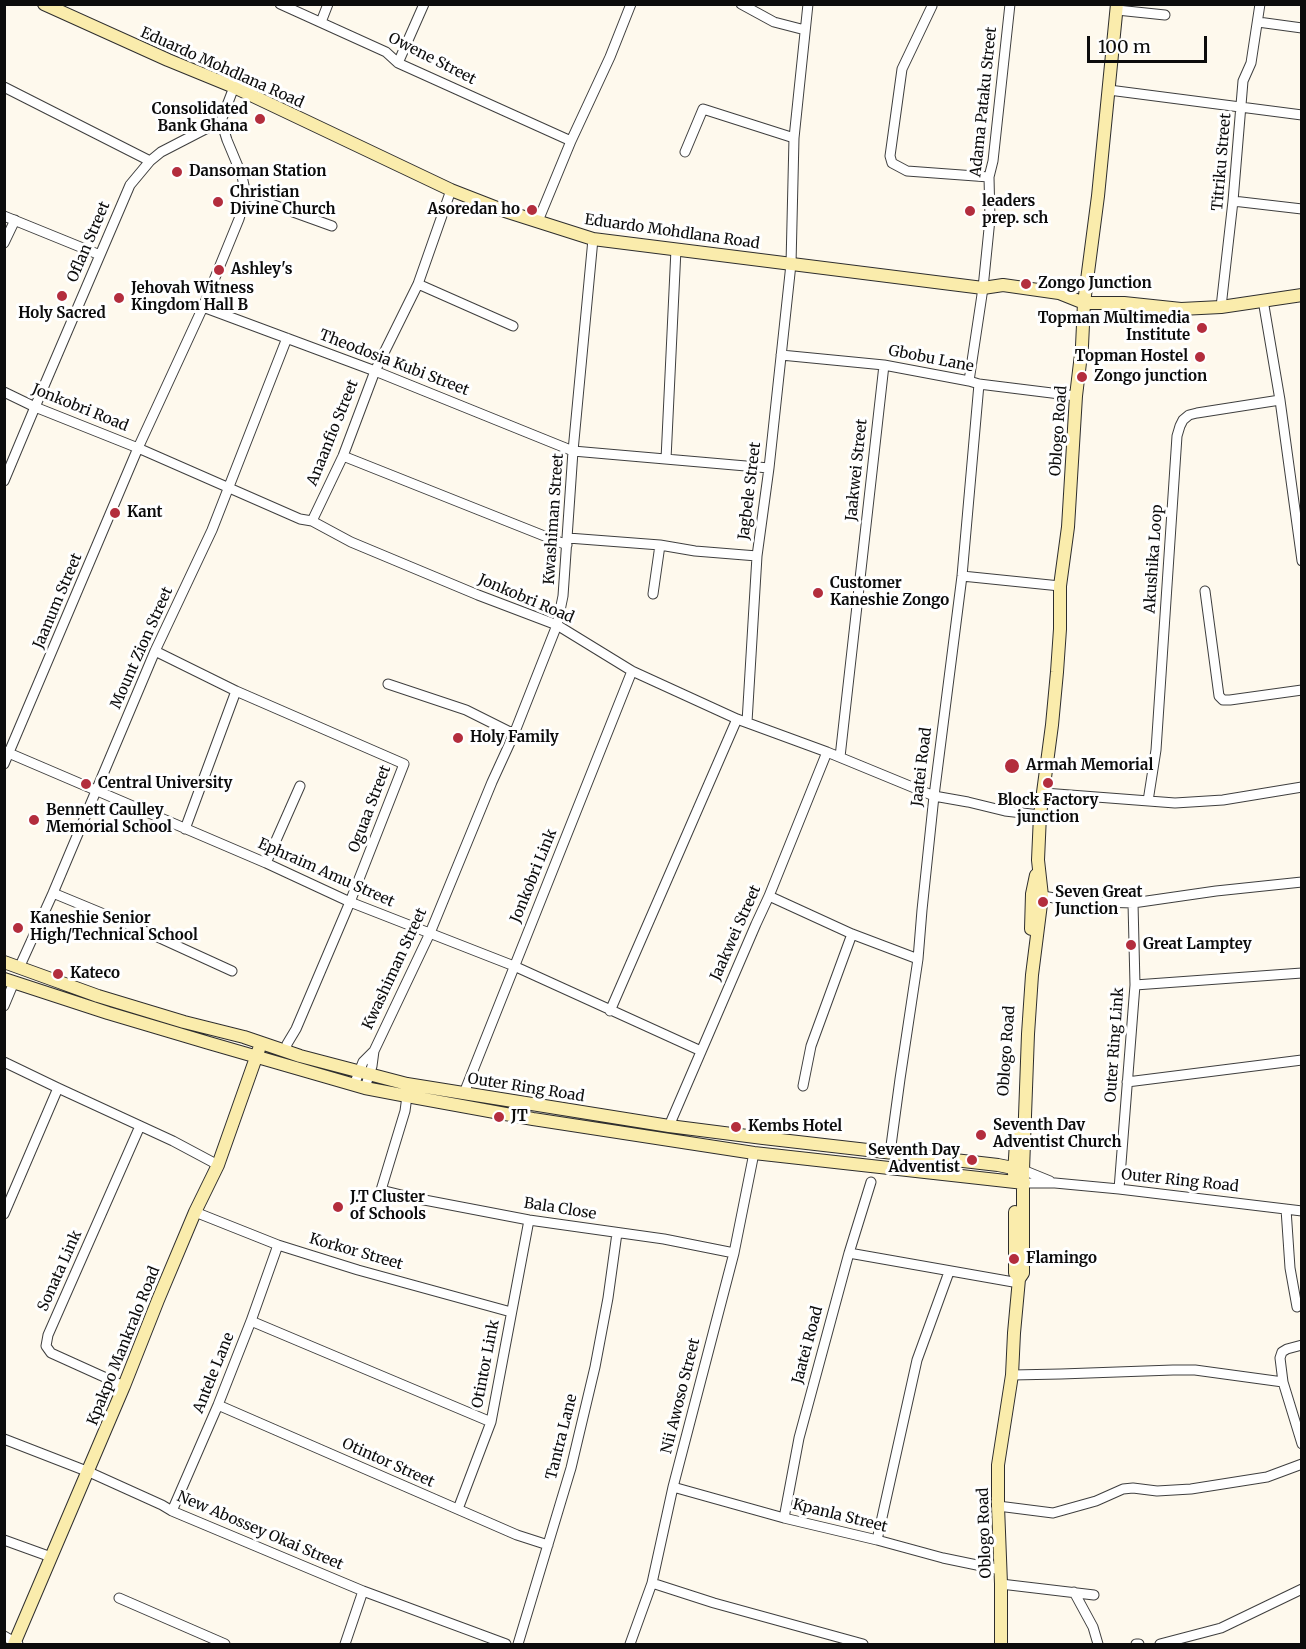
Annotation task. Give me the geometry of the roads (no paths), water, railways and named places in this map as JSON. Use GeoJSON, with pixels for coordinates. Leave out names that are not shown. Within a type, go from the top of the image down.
{"type":"FeatureCollection","features":[{"type":"Feature","properties":{"kind":"main road","name":"Eduardo Mohdlana Road"},"geometry":{"type":"LineString","coordinates":[[50,6],[168,60],[234,87],[451,190],[505,211],[592,239],[983,288],[1003,285],[1059,293],[1084,303],[1124,303],[1181,309],[1221,307],[1302,295]]}},
{"type":"Feature","properties":{"kind":"main road","name":"Oblogo Road"},"geometry":{"type":"LineString","coordinates":[[1001,1644],[998,1465],[1012,1375],[1019,1281],[1023,1273],[1019,1176],[1040,815],[1059,650],[1060,586],[1068,527],[1084,303],[1117,7]]}},
{"type":"Feature","properties":{"kind":"main road","name":"Outer Ring Road"},"geometry":{"type":"LineString","coordinates":[[4,962],[98,996],[286,1052],[406,1084],[669,1125],[890,1153],[1019,1176]]}},
{"type":"Feature","properties":{"kind":"main road","name":"Outer Ring Road"},"geometry":{"type":"LineString","coordinates":[[9,980],[108,1013],[257,1057],[359,1086],[407,1096],[533,1119],[754,1153],[1019,1176]]}},
{"type":"Feature","properties":{"kind":"main road","name":"Kpakpo Mankralo Road"},"geometry":{"type":"LineString","coordinates":[[13,1642],[89,1472],[158,1300],[195,1212],[218,1165],[261,1043]]}},
{"type":"Feature","properties":{"kind":"street","name":"Owene Street"},"geometry":{"type":"LineString","coordinates":[[280,4],[386,52],[398,63],[571,141]]}},
{"type":"Feature","properties":{"kind":"street"},"geometry":{"type":"LineString","coordinates":[[321,22],[328,4]]}},
{"type":"Feature","properties":{"kind":"street"},"geometry":{"type":"LineString","coordinates":[[398,63],[424,4]]}},
{"type":"Feature","properties":{"kind":"street"},"geometry":{"type":"LineString","coordinates":[[538,221],[631,4]]}},
{"type":"Feature","properties":{"kind":"street"},"geometry":{"type":"LineString","coordinates":[[741,4],[774,22],[805,30]]}},
{"type":"Feature","properties":{"kind":"street","name":"Jagbele Street"},"geometry":{"type":"LineString","coordinates":[[610,1011],[742,721],[757,556],[791,264],[794,138],[808,4]]}},
{"type":"Feature","properties":{"kind":"street","name":"Adama Pataku Street"},"geometry":{"type":"LineString","coordinates":[[974,382],[990,219],[989,177],[993,161],[1010,4]]}},
{"type":"Feature","properties":{"kind":"street","name":"Titriku Street"},"geometry":{"type":"LineString","coordinates":[[1221,307],[1243,81],[1251,63],[1260,4]]}},
{"type":"Feature","properties":{"kind":"street"},"geometry":{"type":"LineString","coordinates":[[932,6],[902,69],[890,156],[892,163],[907,171],[989,177]]}},
{"type":"Feature","properties":{"kind":"street"},"geometry":{"type":"LineString","coordinates":[[1117,7],[1165,15]]}},
{"type":"Feature","properties":{"kind":"street"},"geometry":{"type":"LineString","coordinates":[[1258,22],[1302,28]]}},
{"type":"Feature","properties":{"kind":"street"},"geometry":{"type":"LineString","coordinates":[[4,87],[150,161]]}},
{"type":"Feature","properties":{"kind":"street"},"geometry":{"type":"LineString","coordinates":[[234,87],[221,122],[242,176],[246,195],[332,226]]}},
{"type":"Feature","properties":{"kind":"street"},"geometry":{"type":"LineString","coordinates":[[1109,90],[1302,115]]}},
{"type":"Feature","properties":{"kind":"street"},"geometry":{"type":"LineString","coordinates":[[685,152],[703,109],[794,138]]}},
{"type":"Feature","properties":{"kind":"street","name":"Oflan Street"},"geometry":{"type":"LineString","coordinates":[[4,482],[130,185],[150,161],[161,152],[221,122]]}},
{"type":"Feature","properties":{"kind":"street","name":"Anaanfio Street"},"geometry":{"type":"LineString","coordinates":[[312,521],[343,456],[375,371],[418,284],[451,190]]}},
{"type":"Feature","properties":{"kind":"street","name":"Jaanum Street"},"geometry":{"type":"LineString","coordinates":[[4,764],[7,752],[138,448],[203,307],[246,195]]}},
{"type":"Feature","properties":{"kind":"street"},"geometry":{"type":"LineString","coordinates":[[1233,201],[1302,209]]}},
{"type":"Feature","properties":{"kind":"street"},"geometry":{"type":"LineString","coordinates":[[4,216],[100,255]]}},
{"type":"Feature","properties":{"kind":"street"},"geometry":{"type":"LineString","coordinates":[[4,243],[15,220]]}},
{"type":"Feature","properties":{"kind":"street","name":"Kwashiman Street"},"geometry":{"type":"LineString","coordinates":[[359,1086],[364,1073],[372,1066],[374,1051],[430,933],[557,625],[563,596],[568,542],[573,451],[592,239]]}},
{"type":"Feature","properties":{"kind":"street"},"geometry":{"type":"LineString","coordinates":[[666,459],[676,249]]}},
{"type":"Feature","properties":{"kind":"street"},"geometry":{"type":"LineString","coordinates":[[418,284],[513,326]]}},
{"type":"Feature","properties":{"kind":"street"},"geometry":{"type":"LineString","coordinates":[[1263,300],[1280,400],[1301,555]]}},
{"type":"Feature","properties":{"kind":"street","name":"Theodosia Kubi Street"},"geometry":{"type":"LineString","coordinates":[[203,307],[375,371],[573,451],[769,468]]}},
{"type":"Feature","properties":{"kind":"street","name":"Mount Zion Street"},"geometry":{"type":"LineString","coordinates":[[19,968],[155,651],[212,530],[287,338]]}},
{"type":"Feature","properties":{"kind":"street","name":"Gbobu Lane"},"geometry":{"type":"LineString","coordinates":[[781,355],[884,365],[974,382],[1076,396]]}},
{"type":"Feature","properties":{"kind":"street","name":"Jaakwei Street"},"geometry":{"type":"LineString","coordinates":[[840,757],[884,365]]}},
{"type":"Feature","properties":{"kind":"street","name":"Jaatei Road"},"geometry":{"type":"LineString","coordinates":[[890,1153],[918,959],[933,796],[962,576],[974,382]]}},
{"type":"Feature","properties":{"kind":"street","name":"Jonkobri Road"},"geometry":{"type":"LineString","coordinates":[[4,392],[300,519],[312,521],[351,542],[557,625],[632,671],[742,721],[840,757],[933,796],[1005,812],[1040,815]]}},
{"type":"Feature","properties":{"kind":"street","name":"Akushika Loop"},"geometry":{"type":"LineString","coordinates":[[1148,801],[1156,750],[1180,426],[1189,416],[1197,413],[1280,400]]}},
{"type":"Feature","properties":{"kind":"street"},"geometry":{"type":"LineString","coordinates":[[343,456],[568,542],[660,546],[757,556]]}},
{"type":"Feature","properties":{"kind":"street"},"geometry":{"type":"LineString","coordinates":[[653,594],[660,546]]}},
{"type":"Feature","properties":{"kind":"street"},"geometry":{"type":"LineString","coordinates":[[962,576],[1060,586]]}},
{"type":"Feature","properties":{"kind":"street"},"geometry":{"type":"LineString","coordinates":[[1205,591],[1219,696],[1222,700],[1302,690]]}},
{"type":"Feature","properties":{"kind":"street","name":"Oguaa Street"},"geometry":{"type":"LineString","coordinates":[[155,651],[236,691],[404,764],[350,902],[296,1029],[287,1044],[286,1052]]}},
{"type":"Feature","properties":{"kind":"street","name":"Jonkobri Link"},"geometry":{"type":"LineString","coordinates":[[464,1093],[632,671]]}},
{"type":"Feature","properties":{"kind":"street"},"geometry":{"type":"LineString","coordinates":[[388,684],[466,710],[514,734]]}},
{"type":"Feature","properties":{"kind":"street"},"geometry":{"type":"LineString","coordinates":[[185,830],[236,691]]}},
{"type":"Feature","properties":{"kind":"street","name":"Ephraim Amu Street"},"geometry":{"type":"LineString","coordinates":[[7,752],[266,863],[350,902],[514,966],[701,1051]]}},
{"type":"Feature","properties":{"kind":"street","name":"Jaakwei Street"},"geometry":{"type":"LineString","coordinates":[[669,1125],[770,896],[827,752]]}},
{"type":"Feature","properties":{"kind":"street"},"geometry":{"type":"LineString","coordinates":[[266,863],[300,786]]}},
{"type":"Feature","properties":{"kind":"street"},"geometry":{"type":"LineString","coordinates":[[1044,793],[1175,803],[1213,801],[1302,787]]}},
{"type":"Feature","properties":{"kind":"street"},"geometry":{"type":"LineString","coordinates":[[1037,895],[1089,902],[1133,903],[1302,882]]}},
{"type":"Feature","properties":{"kind":"street"},"geometry":{"type":"LineString","coordinates":[[53,893],[232,971]]}},
{"type":"Feature","properties":{"kind":"street"},"geometry":{"type":"LineString","coordinates":[[770,896],[852,934],[918,959]]}},
{"type":"Feature","properties":{"kind":"street","name":"Outer Ring Link"},"geometry":{"type":"LineString","coordinates":[[1119,1189],[1135,985],[1133,903]]}},
{"type":"Feature","properties":{"kind":"street"},"geometry":{"type":"LineString","coordinates":[[803,1086],[811,1046],[852,934]]}},
{"type":"Feature","properties":{"kind":"street"},"geometry":{"type":"LineString","coordinates":[[1135,985],[1302,973]]}},
{"type":"Feature","properties":{"kind":"street"},"geometry":{"type":"LineString","coordinates":[[4,1006],[9,980]]}},
{"type":"Feature","properties":{"kind":"street"},"geometry":{"type":"LineString","coordinates":[[1127,1082],[1302,1060]]}},
{"type":"Feature","properties":{"kind":"street"},"geometry":{"type":"LineString","coordinates":[[4,1062],[173,1141],[218,1165]]}},
{"type":"Feature","properties":{"kind":"street"},"geometry":{"type":"LineString","coordinates":[[4,1214],[58,1088]]}},
{"type":"Feature","properties":{"kind":"street","name":"Bala Close"},"geometry":{"type":"LineString","coordinates":[[407,1096],[405,1111],[381,1190],[529,1220],[664,1239],[734,1253]]}},
{"type":"Feature","properties":{"kind":"street","name":"Sonata Link"},"geometry":{"type":"LineString","coordinates":[[124,1386],[51,1353],[46,1346],[48,1335],[140,1126]]}},
{"type":"Feature","properties":{"kind":"street","name":"Nii Awoso Street"},"geometry":{"type":"LineString","coordinates":[[630,1644],[652,1583],[673,1487],[734,1253],[754,1153]]}},
{"type":"Feature","properties":{"kind":"street","name":"Outer Ring Road"},"geometry":{"type":"LineString","coordinates":[[1019,1176],[1055,1183],[1302,1211]]}},
{"type":"Feature","properties":{"kind":"street","name":"Jaatei Road"},"geometry":{"type":"LineString","coordinates":[[784,1518],[799,1438],[849,1253],[871,1182]]}},
{"type":"Feature","properties":{"kind":"street"},"geometry":{"type":"LineString","coordinates":[[1286,1209],[1290,1268],[1297,1307]]}},
{"type":"Feature","properties":{"kind":"street","name":"Korkor Street"},"geometry":{"type":"LineString","coordinates":[[195,1212],[278,1245],[358,1270],[511,1312]]}},
{"type":"Feature","properties":{"kind":"street","name":"Otintor Link"},"geometry":{"type":"LineString","coordinates":[[458,1509],[490,1422],[529,1220]]}},
{"type":"Feature","properties":{"kind":"street","name":"Tantra Lane"},"geometry":{"type":"LineString","coordinates":[[518,1644],[571,1468],[595,1367],[617,1233]]}},
{"type":"Feature","properties":{"kind":"street","name":"Antele Lane"},"geometry":{"type":"LineString","coordinates":[[172,1511],[218,1405],[278,1245]]}},
{"type":"Feature","properties":{"kind":"street"},"geometry":{"type":"LineString","coordinates":[[849,1253],[949,1272],[1019,1281]]}},
{"type":"Feature","properties":{"kind":"street"},"geometry":{"type":"LineString","coordinates":[[877,1540],[917,1360],[949,1272]]}},
{"type":"Feature","properties":{"kind":"street"},"geometry":{"type":"LineString","coordinates":[[251,1321],[490,1422]]}},
{"type":"Feature","properties":{"kind":"street"},"geometry":{"type":"LineString","coordinates":[[1302,1345],[1287,1349],[1282,1352],[1280,1358],[1283,1382],[1302,1444]]}},
{"type":"Feature","properties":{"kind":"street"},"geometry":{"type":"LineString","coordinates":[[1012,1375],[1195,1370],[1283,1382]]}},
{"type":"Feature","properties":{"kind":"street","name":"Otintor Street"},"geometry":{"type":"LineString","coordinates":[[218,1405],[517,1535],[548,1545]]}},
{"type":"Feature","properties":{"kind":"street","name":"New Abossey Okai Street"},"geometry":{"type":"LineString","coordinates":[[4,1439],[89,1472],[172,1511],[363,1591],[506,1644]]}},
{"type":"Feature","properties":{"kind":"street"},"geometry":{"type":"LineString","coordinates":[[998,1506],[1053,1513],[1096,1501],[1123,1489],[1191,1490],[1267,1478],[1302,1464]]}},
{"type":"Feature","properties":{"kind":"street","name":"Kpanla Street"},"geometry":{"type":"LineString","coordinates":[[673,1487],[784,1518],[1001,1570]]}},
{"type":"Feature","properties":{"kind":"street"},"geometry":{"type":"LineString","coordinates":[[4,1540],[51,1557]]}},
{"type":"Feature","properties":{"kind":"street"},"geometry":{"type":"LineString","coordinates":[[652,1583],[714,1603],[863,1644]]}},
{"type":"Feature","properties":{"kind":"street"},"geometry":{"type":"LineString","coordinates":[[1001,1584],[1094,1595]]}},
{"type":"Feature","properties":{"kind":"street"},"geometry":{"type":"LineString","coordinates":[[1160,1644],[1221,1628],[1302,1588]]}},
{"type":"Feature","properties":{"kind":"street"},"geometry":{"type":"LineString","coordinates":[[345,1644],[363,1591]]}},
{"type":"Feature","properties":{"kind":"street"},"geometry":{"type":"LineString","coordinates":[[1074,1592],[1093,1628],[1098,1644]]}},
{"type":"Feature","properties":{"kind":"street"},"geometry":{"type":"LineString","coordinates":[[118,1598],[225,1644]]}},
{"type":"Feature","properties":{"kind":"place","name":"Consolidated Bank Ghana"},"geometry":{"type":"Point","coordinates":[260,119]}},
{"type":"Feature","properties":{"kind":"place","name":"Dansoman Station"},"geometry":{"type":"Point","coordinates":[177,172]}},
{"type":"Feature","properties":{"kind":"place","name":"Christian Divine Church"},"geometry":{"type":"Point","coordinates":[218,202]}},
{"type":"Feature","properties":{"kind":"place","name":"Asoredan ho"},"geometry":{"type":"Point","coordinates":[532,210]}},
{"type":"Feature","properties":{"kind":"place","name":"leaders prep. sch"},"geometry":{"type":"Point","coordinates":[970,211]}},
{"type":"Feature","properties":{"kind":"place","name":"Ashley's"},"geometry":{"type":"Point","coordinates":[219,270]}},
{"type":"Feature","properties":{"kind":"place","name":"Zongo Junction"},"geometry":{"type":"Point","coordinates":[1026,284]}},
{"type":"Feature","properties":{"kind":"place","name":"Holy Sacred"},"geometry":{"type":"Point","coordinates":[62,296]}},
{"type":"Feature","properties":{"kind":"place","name":"Jehovah Witness Kingdom Hall B"},"geometry":{"type":"Point","coordinates":[119,298]}},
{"type":"Feature","properties":{"kind":"place","name":"Topman Multimedia Institute"},"geometry":{"type":"Point","coordinates":[1202,328]}},
{"type":"Feature","properties":{"kind":"place","name":"Topman Hostel"},"geometry":{"type":"Point","coordinates":[1200,357]}},
{"type":"Feature","properties":{"kind":"place","name":"Zongo junction"},"geometry":{"type":"Point","coordinates":[1082,377]}},
{"type":"Feature","properties":{"kind":"place","name":"Kant"},"geometry":{"type":"Point","coordinates":[115,513]}},
{"type":"Feature","properties":{"kind":"place","name":"Customer Kaneshie Zongo"},"geometry":{"type":"Point","coordinates":[818,593]}},
{"type":"Feature","properties":{"kind":"place","name":"Holy Family"},"geometry":{"type":"Point","coordinates":[458,738]}},
{"type":"Feature","properties":{"kind":"place","name":"Armah Memorial"},"geometry":{"type":"Point","coordinates":[1012,766]}},
{"type":"Feature","properties":{"kind":"place","name":"Block Factory junction"},"geometry":{"type":"Point","coordinates":[1048,783]}},
{"type":"Feature","properties":{"kind":"place","name":"Central University"},"geometry":{"type":"Point","coordinates":[86,784]}},
{"type":"Feature","properties":{"kind":"place","name":"Bennett Caulley Memorial School"},"geometry":{"type":"Point","coordinates":[34,820]}},
{"type":"Feature","properties":{"kind":"place","name":"Seven Great Junction"},"geometry":{"type":"Point","coordinates":[1043,902]}},
{"type":"Feature","properties":{"kind":"place","name":"Kaneshie Senior High/Technical School"},"geometry":{"type":"Point","coordinates":[18,928]}},
{"type":"Feature","properties":{"kind":"place","name":"Great Lamptey"},"geometry":{"type":"Point","coordinates":[1131,945]}},
{"type":"Feature","properties":{"kind":"place","name":"Kateco"},"geometry":{"type":"Point","coordinates":[58,974]}},
{"type":"Feature","properties":{"kind":"place","name":"JT"},"geometry":{"type":"Point","coordinates":[499,1117]}},
{"type":"Feature","properties":{"kind":"place","name":"Kembs Hotel"},"geometry":{"type":"Point","coordinates":[736,1127]}},
{"type":"Feature","properties":{"kind":"place","name":"Seventh Day Adventist Church"},"geometry":{"type":"Point","coordinates":[981,1135]}},
{"type":"Feature","properties":{"kind":"place","name":"Seventh Day Adventist"},"geometry":{"type":"Point","coordinates":[972,1160]}},
{"type":"Feature","properties":{"kind":"place","name":"J.T Cluster of Schools"},"geometry":{"type":"Point","coordinates":[338,1207]}},
{"type":"Feature","properties":{"kind":"place","name":"Flamingo"},"geometry":{"type":"Point","coordinates":[1014,1259]}}]}
